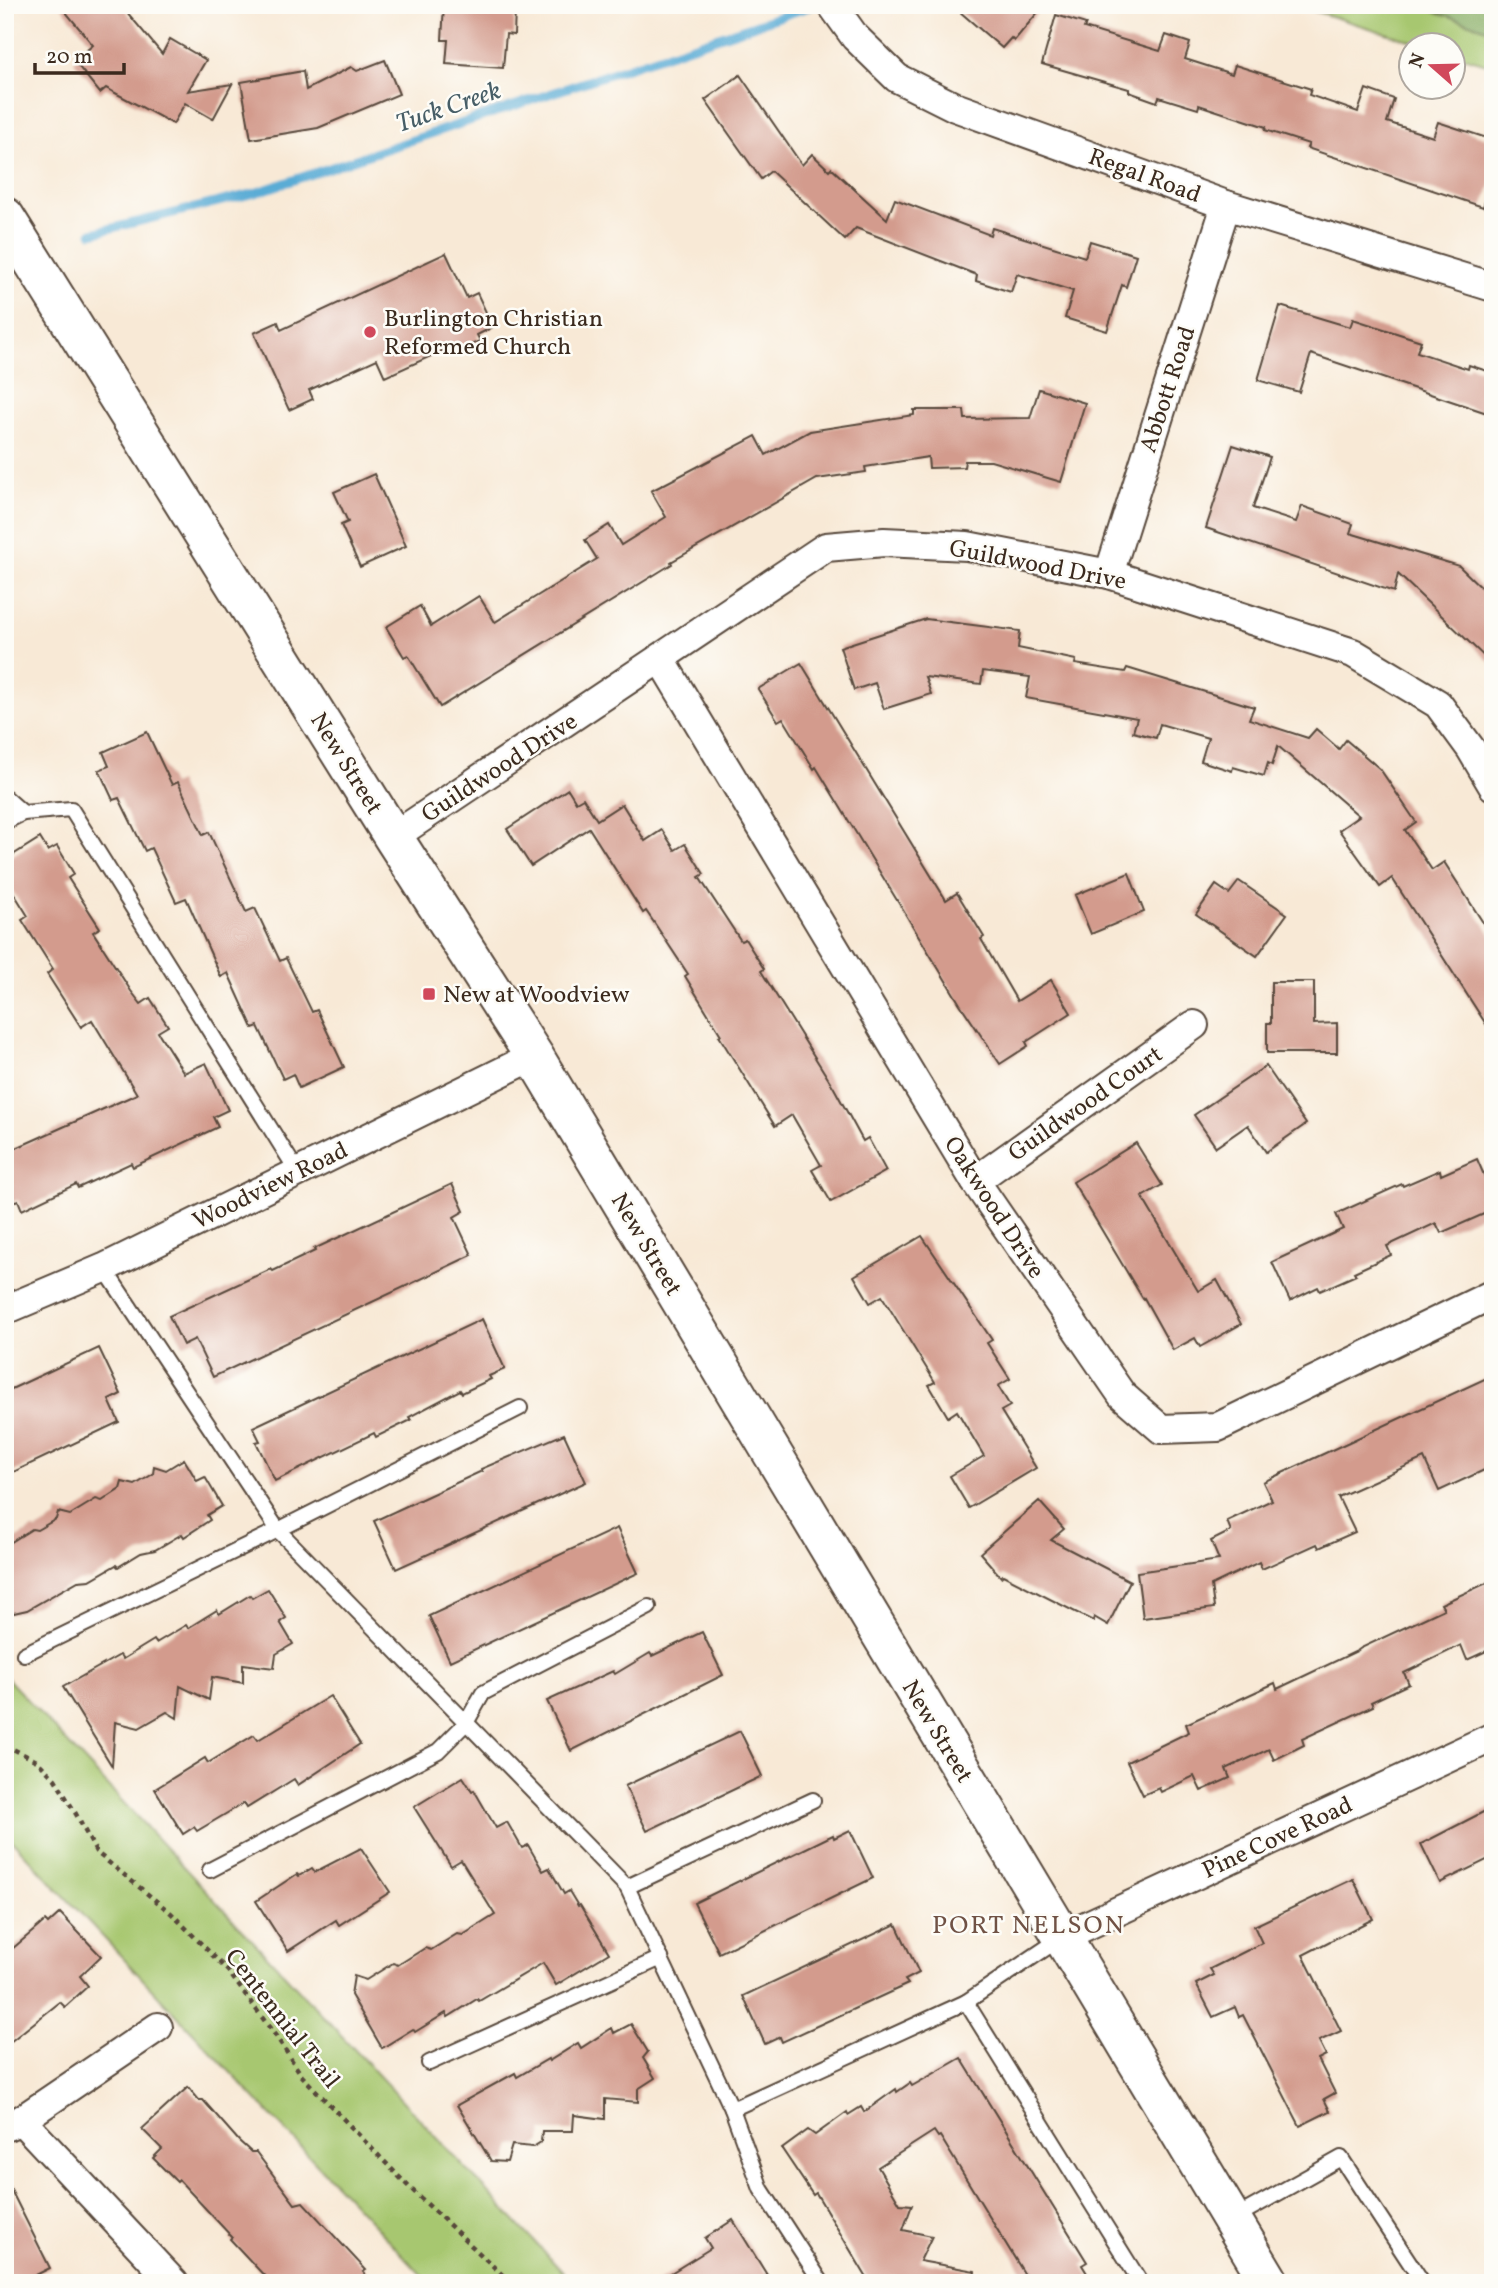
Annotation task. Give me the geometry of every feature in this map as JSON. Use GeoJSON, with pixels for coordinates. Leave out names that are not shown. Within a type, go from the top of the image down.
{"type":"FeatureCollection","features":[{"type":"Feature","properties":{"kind":"main road","name":"New Street"},"geometry":{"type":"LineString","coordinates":[[12,229],[393,837],[534,1056],[1270,2283]]}},
{"type":"Feature","properties":{"kind":"street","name":"Regal Road"},"geometry":{"type":"LineString","coordinates":[[834,9],[856,37],[897,78],[955,107],[1226,205],[1493,287]]}},
{"type":"Feature","properties":{"kind":"street","name":"Abbott Road"},"geometry":{"type":"LineString","coordinates":[[1108,574],[1226,205]]}},
{"type":"Feature","properties":{"kind":"street","name":"Guildwood Drive"},"geometry":{"type":"LineString","coordinates":[[393,837],[826,547],[884,542],[967,546],[1108,574],[1353,653],[1438,704],[1471,749],[1493,786]]}},
{"type":"Feature","properties":{"kind":"street","name":"Oakwood Drive"},"geometry":{"type":"LineString","coordinates":[[661,660],[975,1181],[1122,1395],[1161,1429],[1218,1427],[1493,1294]]}},
{"type":"Feature","properties":{"kind":"street","name":"Guildwood Court"},"geometry":{"type":"LineString","coordinates":[[975,1181],[1194,1025]]}},
{"type":"Feature","properties":{"kind":"street","name":"Woodview Road"},"geometry":{"type":"LineString","coordinates":[[5,1310],[104,1268],[534,1056]]}},
{"type":"Feature","properties":{"kind":"street","name":"Pine Cove Road"},"geometry":{"type":"LineString","coordinates":[[1062,1937],[1493,1737]]}},
{"type":"Feature","properties":{"kind":"street"},"geometry":{"type":"LineString","coordinates":[[158,2027],[13,2124],[174,2283]]}},
{"type":"Feature","properties":{"kind":"lane"},"geometry":{"type":"LineString","coordinates":[[5,797],[23,813]]}},
{"type":"Feature","properties":{"kind":"lane"},"geometry":{"type":"LineString","coordinates":[[5,822],[23,813],[71,809],[297,1171]]}},
{"type":"Feature","properties":{"kind":"lane"},"geometry":{"type":"LineString","coordinates":[[104,1268],[278,1530],[627,1887],[732,2109],[761,2189],[822,2283]]}},
{"type":"Feature","properties":{"kind":"lane"},"geometry":{"type":"LineString","coordinates":[[23,1654],[520,1408]]}},
{"type":"Feature","properties":{"kind":"lane"},"geometry":{"type":"LineString","coordinates":[[210,1870],[438,1751],[466,1723],[483,1693],[649,1607]]}},
{"type":"Feature","properties":{"kind":"lane"},"geometry":{"type":"LineString","coordinates":[[627,1887],[813,1800]]}},
{"type":"Feature","properties":{"kind":"lane"},"geometry":{"type":"LineString","coordinates":[[732,2109],[966,2002],[1062,1937]]}},
{"type":"Feature","properties":{"kind":"lane"},"geometry":{"type":"LineString","coordinates":[[429,2063],[661,1958]]}},
{"type":"Feature","properties":{"kind":"lane"},"geometry":{"type":"LineString","coordinates":[[966,2002],[1141,2283]]}},
{"type":"Feature","properties":{"kind":"lane"},"geometry":{"type":"LineString","coordinates":[[1231,2220],[1341,2158],[1423,2283]]}},
{"type":"Feature","properties":{"kind":"path","name":"Centennial Trail"},"geometry":{"type":"LineString","coordinates":[[5,1745],[37,1762],[55,1779],[96,1852],[171,1913],[228,1971],[302,2076],[409,2187],[511,2283]]}},
{"type":"Feature","properties":{"kind":"green space"},"geometry":{"type":"Polygon","coordinates":[[[1294,5],[1493,5],[1493,66],[1466,58],[1466,32],[1396,32],[1396,36],[1294,5]]]}},
{"type":"Feature","properties":{"kind":"green space"},"geometry":{"type":"Polygon","coordinates":[[[1416,5],[1493,5],[1493,31],[1416,5]]]}},
{"type":"Feature","properties":{"kind":"green space"},"geometry":{"type":"Polygon","coordinates":[[[5,1676],[573,2283],[429,2283],[5,1833],[5,1676]]]}},
{"type":"Feature","properties":{"kind":"building"},"geometry":{"type":"Polygon","coordinates":[[[60,5],[121,5],[162,54],[170,39],[206,60],[188,91],[232,84],[213,119],[185,103],[173,124],[106,88],[100,93],[74,61],[93,45],[60,5]]]}},
{"type":"Feature","properties":{"kind":"building"},"geometry":{"type":"Polygon","coordinates":[[[444,5],[515,10],[514,35],[506,34],[503,68],[446,64],[448,40],[442,40],[444,5]]]}},
{"type":"Feature","properties":{"kind":"building"},"geometry":{"type":"Polygon","coordinates":[[[952,5],[1044,5],[1014,41],[1011,38],[1002,48],[952,5]]]}},
{"type":"Feature","properties":{"kind":"building"},"geometry":{"type":"Polygon","coordinates":[[[1056,15],[1086,24],[1084,28],[1160,51],[1166,35],[1190,43],[1185,59],[1232,74],[1235,65],[1311,89],[1309,95],[1358,112],[1366,89],[1394,99],[1387,122],[1433,137],[1438,122],[1493,140],[1493,178],[1483,207],[1307,148],[1309,144],[1199,105],[1198,109],[1159,97],[1157,102],[1129,92],[1129,89],[1042,64],[1056,15]]]}},
{"type":"Feature","properties":{"kind":"building"},"geometry":{"type":"Polygon","coordinates":[[[385,60],[399,94],[318,128],[251,139],[241,82],[303,71],[306,90],[351,67],[357,71],[385,60]]]}},
{"type":"Feature","properties":{"kind":"building"},"geometry":{"type":"Polygon","coordinates":[[[740,75],[802,165],[812,154],[887,219],[895,199],[990,235],[992,228],[1085,257],[1090,241],[1136,255],[1126,287],[1122,285],[1107,331],[1065,318],[1073,291],[1017,274],[1011,292],[976,281],[977,275],[856,228],[845,240],[771,171],[761,179],[705,100],[740,75]]]}},
{"type":"Feature","properties":{"kind":"building","name":"Burlington Christian Reformed Church"},"geometry":{"type":"Polygon","coordinates":[[[446,253],[467,298],[477,293],[493,327],[477,335],[480,341],[449,355],[446,349],[385,377],[377,359],[309,390],[313,399],[289,410],[254,333],[278,322],[281,330],[446,253]]]}},
{"type":"Feature","properties":{"kind":"building"},"geometry":{"type":"Polygon","coordinates":[[[1280,306],[1350,327],[1353,319],[1421,341],[1417,352],[1468,369],[1469,365],[1493,373],[1493,415],[1311,354],[1299,392],[1258,380],[1280,306]]]}},
{"type":"Feature","properties":{"kind":"building"},"geometry":{"type":"Polygon","coordinates":[[[1039,389],[1085,403],[1061,482],[991,461],[965,461],[964,467],[929,468],[928,457],[865,467],[866,472],[817,479],[671,562],[672,564],[440,707],[408,655],[404,657],[386,627],[420,606],[431,626],[479,596],[495,622],[597,559],[585,540],[609,525],[621,545],[666,517],[651,491],[756,436],[766,455],[810,431],[914,415],[914,410],[964,410],[965,419],[1030,418],[1039,389]]]}},
{"type":"Feature","properties":{"kind":"building"},"geometry":{"type":"Polygon","coordinates":[[[1233,445],[1270,457],[1253,508],[1296,522],[1302,506],[1353,524],[1350,533],[1459,566],[1493,599],[1493,665],[1398,574],[1394,592],[1206,528],[1233,445]]]}},
{"type":"Feature","properties":{"kind":"building"},"geometry":{"type":"Polygon","coordinates":[[[374,474],[406,546],[360,567],[341,525],[348,522],[334,492],[374,474]]]}},
{"type":"Feature","properties":{"kind":"building"},"geometry":{"type":"Polygon","coordinates":[[[926,619],[1020,631],[1018,648],[1076,660],[1075,664],[1125,672],[1127,668],[1254,707],[1249,719],[1308,738],[1316,729],[1339,749],[1346,740],[1380,769],[1416,822],[1405,830],[1432,870],[1444,862],[1493,938],[1493,1035],[1392,878],[1380,887],[1339,830],[1359,816],[1278,746],[1272,765],[1268,763],[1264,776],[1233,767],[1232,771],[1201,761],[1208,738],[1160,724],[1156,738],[1133,732],[1137,718],[1026,698],[1030,677],[983,671],[981,684],[925,677],[931,694],[884,709],[875,683],[854,690],[840,647],[926,619]]]}},
{"type":"Feature","properties":{"kind":"building"},"geometry":{"type":"Polygon","coordinates":[[[801,663],[946,900],[957,893],[984,937],[981,939],[1017,1001],[1051,980],[1071,1013],[1026,1042],[1028,1046],[1000,1064],[960,1004],[816,767],[814,769],[783,718],[778,721],[758,689],[801,663]]]}},
{"type":"Feature","properties":{"kind":"building"},"geometry":{"type":"Polygon","coordinates":[[[147,732],[172,785],[178,782],[203,835],[209,832],[246,912],[255,908],[280,961],[286,958],[312,1012],[317,1010],[344,1067],[299,1088],[293,1074],[283,1079],[258,1026],[253,1028],[228,973],[221,977],[186,898],[176,902],[151,848],[145,851],[119,798],[113,800],[99,770],[109,766],[103,752],[147,732]]]}},
{"type":"Feature","properties":{"kind":"building"},"geometry":{"type":"Polygon","coordinates":[[[568,789],[576,802],[583,798],[597,820],[622,804],[645,841],[662,830],[675,850],[685,844],[704,874],[699,877],[741,941],[745,939],[764,969],[761,971],[834,1088],[863,1141],[868,1138],[886,1171],[831,1202],[812,1170],[821,1165],[792,1115],[775,1126],[719,1036],[721,1035],[685,976],[688,974],[646,911],[643,913],[589,828],[531,866],[507,829],[568,789]]]}},
{"type":"Feature","properties":{"kind":"building"},"geometry":{"type":"Polygon","coordinates":[[[40,838],[48,851],[57,846],[74,874],[68,878],[100,928],[93,932],[131,991],[141,1004],[150,998],[168,1026],[158,1032],[184,1073],[206,1063],[228,1110],[213,1117],[218,1127],[133,1167],[131,1163],[78,1188],[76,1184],[22,1210],[18,1200],[5,1205],[5,1153],[137,1094],[92,1020],[81,1027],[47,974],[53,969],[22,920],[28,916],[5,879],[5,860],[40,838]]]}},
{"type":"Feature","properties":{"kind":"building"},"geometry":{"type":"Polygon","coordinates":[[[1129,873],[1144,912],[1091,934],[1075,895],[1129,873]]]}},
{"type":"Feature","properties":{"kind":"building"},"geometry":{"type":"Polygon","coordinates":[[[1239,881],[1287,914],[1257,956],[1196,914],[1216,885],[1229,894],[1239,881]]]}},
{"type":"Feature","properties":{"kind":"building"},"geometry":{"type":"Polygon","coordinates":[[[1271,982],[1314,982],[1314,1024],[1337,1023],[1337,1053],[1267,1053],[1267,1023],[1271,1023],[1271,982]]]}},
{"type":"Feature","properties":{"kind":"building"},"geometry":{"type":"Polygon","coordinates":[[[1266,1066],[1306,1124],[1266,1152],[1248,1125],[1216,1147],[1194,1115],[1266,1066]]]}},
{"type":"Feature","properties":{"kind":"building"},"geometry":{"type":"Polygon","coordinates":[[[1136,1143],[1162,1185],[1142,1197],[1198,1291],[1217,1280],[1241,1324],[1200,1347],[1195,1338],[1173,1350],[1073,1182],[1136,1143]]]}},
{"type":"Feature","properties":{"kind":"building"},"geometry":{"type":"Polygon","coordinates":[[[1477,1159],[1493,1196],[1493,1210],[1441,1233],[1436,1223],[1387,1246],[1391,1255],[1354,1272],[1356,1275],[1320,1291],[1318,1287],[1290,1301],[1272,1262],[1343,1229],[1336,1214],[1402,1184],[1403,1186],[1440,1170],[1441,1175],[1477,1159]]]}},
{"type":"Feature","properties":{"kind":"building"},"geometry":{"type":"Polygon","coordinates":[[[452,1184],[464,1211],[454,1217],[472,1255],[213,1377],[195,1339],[183,1345],[169,1316],[271,1269],[273,1271],[452,1184]]]}},
{"type":"Feature","properties":{"kind":"building"},"geometry":{"type":"Polygon","coordinates":[[[922,1236],[992,1340],[987,1343],[1010,1379],[998,1386],[1010,1406],[1001,1411],[1036,1468],[969,1508],[950,1476],[984,1456],[957,1411],[948,1417],[929,1385],[935,1382],[882,1296],[870,1303],[854,1276],[922,1236]]]}},
{"type":"Feature","properties":{"kind":"building"},"geometry":{"type":"Polygon","coordinates":[[[482,1319],[505,1369],[489,1376],[491,1379],[462,1393],[460,1390],[409,1417],[411,1420],[376,1437],[374,1433],[275,1481],[256,1442],[260,1441],[253,1427],[482,1319]]]}},
{"type":"Feature","properties":{"kind":"building"},"geometry":{"type":"Polygon","coordinates":[[[99,1348],[121,1394],[109,1400],[119,1422],[5,1476],[5,1392],[99,1348]]]}},
{"type":"Feature","properties":{"kind":"building"},"geometry":{"type":"Polygon","coordinates":[[[1493,1375],[1493,1466],[1439,1491],[1424,1458],[1338,1497],[1355,1532],[1319,1548],[1317,1544],[1262,1569],[1259,1562],[1211,1585],[1214,1608],[1143,1618],[1137,1572],[1219,1560],[1211,1541],[1231,1531],[1227,1521],[1272,1500],[1263,1482],[1493,1375]]]}},
{"type":"Feature","properties":{"kind":"building"},"geometry":{"type":"Polygon","coordinates":[[[564,1434],[586,1482],[396,1569],[374,1521],[482,1471],[481,1469],[564,1434]]]}},
{"type":"Feature","properties":{"kind":"building"},"geometry":{"type":"Polygon","coordinates":[[[184,1459],[197,1481],[205,1477],[222,1506],[207,1515],[210,1520],[184,1537],[182,1534],[155,1550],[141,1553],[90,1580],[78,1581],[27,1610],[5,1615],[5,1546],[32,1529],[37,1530],[56,1519],[58,1512],[70,1515],[96,1499],[102,1501],[120,1489],[122,1482],[135,1485],[153,1474],[154,1466],[166,1470],[184,1459]]]}},
{"type":"Feature","properties":{"kind":"building"},"geometry":{"type":"Polygon","coordinates":[[[1039,1501],[1064,1529],[1051,1540],[1130,1581],[1108,1625],[1094,1617],[1093,1621],[1003,1575],[1001,1577],[980,1553],[1039,1501]]]}},
{"type":"Feature","properties":{"kind":"building"},"geometry":{"type":"Polygon","coordinates":[[[617,1528],[638,1573],[450,1661],[429,1616],[617,1528]]]}},
{"type":"Feature","properties":{"kind":"building"},"geometry":{"type":"Polygon","coordinates":[[[1493,1580],[1493,1648],[1467,1660],[1461,1645],[1404,1673],[1409,1684],[1371,1702],[1373,1706],[1302,1739],[1304,1745],[1274,1760],[1269,1749],[1226,1769],[1230,1778],[1201,1791],[1194,1776],[1161,1792],[1159,1788],[1143,1795],[1127,1762],[1189,1732],[1186,1724],[1275,1683],[1277,1689],[1444,1609],[1441,1604],[1493,1580]]]}},
{"type":"Feature","properties":{"kind":"building"},"geometry":{"type":"Polygon","coordinates":[[[268,1589],[286,1618],[280,1622],[293,1644],[276,1654],[274,1668],[243,1664],[243,1683],[212,1677],[209,1700],[180,1686],[177,1718],[167,1712],[139,1728],[115,1722],[112,1766],[63,1687],[120,1655],[123,1659],[154,1640],[156,1643],[217,1610],[219,1614],[250,1595],[252,1598],[268,1589]]]}},
{"type":"Feature","properties":{"kind":"building"},"geometry":{"type":"Polygon","coordinates":[[[702,1632],[723,1675],[571,1751],[547,1701],[613,1671],[615,1674],[650,1653],[652,1656],[702,1632]]]}},
{"type":"Feature","properties":{"kind":"building"},"geometry":{"type":"Polygon","coordinates":[[[330,1696],[360,1744],[298,1785],[294,1779],[247,1808],[244,1803],[197,1831],[194,1827],[183,1834],[155,1789],[205,1758],[208,1763],[254,1735],[258,1740],[330,1696]]]}},
{"type":"Feature","properties":{"kind":"building"},"geometry":{"type":"Polygon","coordinates":[[[740,1731],[762,1776],[647,1831],[625,1786],[740,1731]]]}},
{"type":"Feature","properties":{"kind":"building"},"geometry":{"type":"Polygon","coordinates":[[[463,1777],[472,1791],[474,1790],[496,1828],[507,1822],[522,1848],[528,1845],[543,1871],[549,1868],[564,1894],[569,1891],[609,1953],[556,1985],[543,1963],[479,2001],[477,1999],[448,2017],[446,2013],[382,2048],[351,1995],[354,1976],[366,1980],[425,1948],[431,1950],[457,1934],[463,1935],[495,1915],[461,1860],[451,1866],[414,1807],[463,1777]]]}},
{"type":"Feature","properties":{"kind":"building"},"geometry":{"type":"Polygon","coordinates":[[[1493,1807],[1493,1857],[1440,1883],[1421,1844],[1493,1807]]]}},
{"type":"Feature","properties":{"kind":"building"},"geometry":{"type":"Polygon","coordinates":[[[850,1830],[873,1878],[719,1953],[694,1903],[833,1835],[834,1838],[850,1830]]]}},
{"type":"Feature","properties":{"kind":"building"},"geometry":{"type":"Polygon","coordinates":[[[361,1848],[390,1892],[339,1925],[336,1920],[288,1951],[256,1901],[297,1874],[299,1876],[312,1868],[315,1872],[361,1848]]]}},
{"type":"Feature","properties":{"kind":"building"},"geometry":{"type":"Polygon","coordinates":[[[1353,1879],[1373,1919],[1303,1955],[1341,2031],[1319,2041],[1326,2055],[1318,2059],[1335,2093],[1324,2099],[1330,2111],[1300,2126],[1243,2015],[1239,2017],[1235,2007],[1213,2017],[1196,1984],[1214,1975],[1210,1969],[1262,1943],[1254,1926],[1353,1879]]]}},
{"type":"Feature","properties":{"kind":"building"},"geometry":{"type":"Polygon","coordinates":[[[60,1913],[101,1956],[80,1976],[88,1986],[65,2007],[60,2002],[5,2046],[5,1955],[45,1921],[48,1924],[60,1913]]]}},
{"type":"Feature","properties":{"kind":"building"},"geometry":{"type":"Polygon","coordinates":[[[896,1924],[919,1973],[905,1980],[908,1984],[782,2042],[780,2037],[765,2044],[743,1996],[896,1924]]]}},
{"type":"Feature","properties":{"kind":"building"},"geometry":{"type":"Polygon","coordinates":[[[631,2024],[648,2052],[643,2058],[655,2078],[638,2089],[638,2102],[605,2099],[605,2119],[574,2115],[573,2131],[542,2131],[541,2142],[533,2147],[512,2145],[507,2162],[491,2161],[457,2105],[515,2073],[517,2077],[548,2059],[549,2061],[578,2043],[581,2048],[612,2028],[614,2033],[631,2024]]]}},
{"type":"Feature","properties":{"kind":"building"},"geometry":{"type":"Polygon","coordinates":[[[961,2058],[1087,2262],[1082,2265],[1093,2283],[1030,2283],[940,2136],[934,2131],[878,2167],[900,2204],[912,2205],[903,2230],[932,2236],[920,2261],[975,2271],[974,2283],[870,2283],[816,2193],[813,2195],[782,2149],[808,2130],[815,2135],[847,2112],[848,2115],[861,2107],[864,2112],[896,2089],[897,2092],[910,2083],[912,2086],[961,2058]]]}},
{"type":"Feature","properties":{"kind":"building"},"geometry":{"type":"Polygon","coordinates":[[[188,2087],[239,2141],[251,2152],[256,2152],[295,2204],[303,2202],[366,2270],[363,2272],[373,2283],[271,2283],[179,2180],[177,2182],[153,2158],[162,2149],[142,2129],[188,2087]]]}},
{"type":"Feature","properties":{"kind":"building"},"geometry":{"type":"Polygon","coordinates":[[[5,2178],[50,2268],[20,2283],[5,2283],[5,2178]]]}},
{"type":"Feature","properties":{"kind":"building"},"geometry":{"type":"Polygon","coordinates":[[[733,2220],[772,2283],[655,2283],[711,2248],[705,2238],[733,2220]]]}},
{"type":"Feature","properties":{"kind":"waterway","name":"Tuck Creek"},"geometry":{"type":"LineString","coordinates":[[92,233],[255,193],[814,5]]}},
{"type":"Feature","properties":{"kind":"place","name":"Burlington Christian Reformed Church"},"geometry":{"type":"Point","coordinates":[370,332]}},
{"type":"Feature","properties":{"kind":"place","name":"New at Woodview"},"geometry":{"type":"Point","coordinates":[429,994]}},
{"type":"Feature","properties":{"kind":"district","name":"PORT NELSON"},"geometry":{"type":"Point","coordinates":[1029,1924]}}]}
